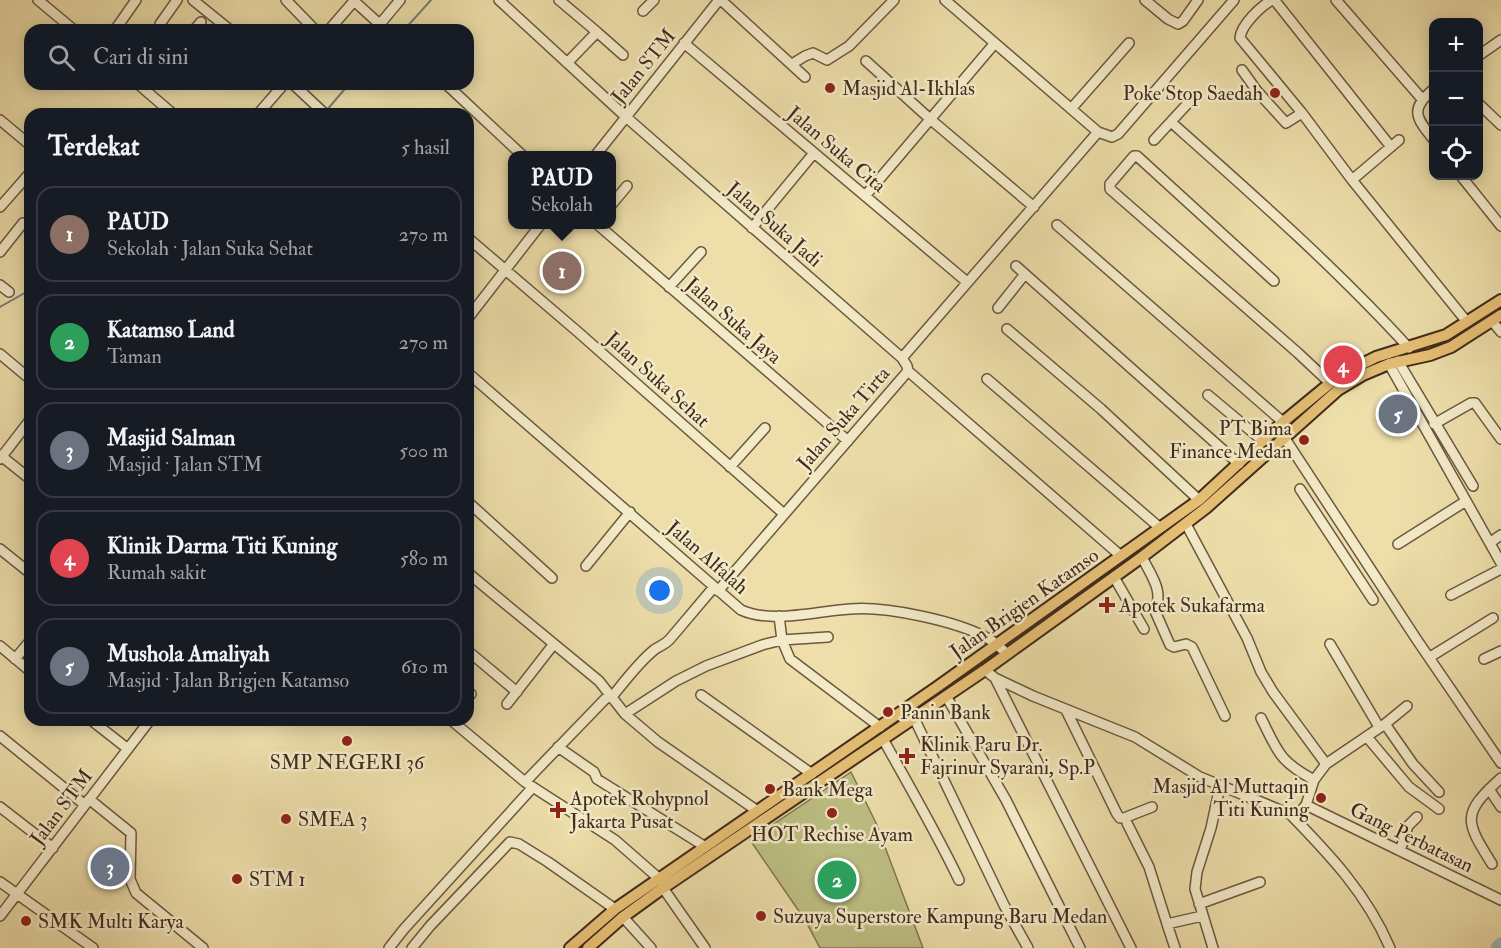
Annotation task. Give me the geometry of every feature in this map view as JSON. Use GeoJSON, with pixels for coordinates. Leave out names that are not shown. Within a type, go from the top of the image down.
{"type":"FeatureCollection","features":[{"type":"Feature","properties":{"kind":"main road","name":"Jalan Brigjen Katamso"},"geometry":{"type":"LineString","coordinates":[[570,948],[684,867],[883,739],[985,670],[1142,557],[1186,524],[1232,478],[1239,464],[1330,383],[1363,362],[1435,340],[1501,300]]}},
{"type":"Feature","properties":{"kind":"main road","name":"Jalan Brigjen Katamso"},"geometry":{"type":"LineString","coordinates":[[684,867],[705,846],[880,727],[1122,556],[1159,527],[1232,478],[1338,390],[1363,375],[1394,362],[1430,355],[1451,347],[1497,318]]}},
{"type":"Feature","properties":{"kind":"main road","name":"Jalan Brigjen Katamso"},"geometry":{"type":"LineString","coordinates":[[588,948],[619,913]]}},
{"type":"Feature","properties":{"kind":"street"},"geometry":{"type":"LineString","coordinates":[[38,0],[67,24]]}},
{"type":"Feature","properties":{"kind":"street"},"geometry":{"type":"LineString","coordinates":[[119,24],[136,0]]}},
{"type":"Feature","properties":{"kind":"street"},"geometry":{"type":"LineString","coordinates":[[160,24],[177,0]]}},
{"type":"Feature","properties":{"kind":"street"},"geometry":{"type":"LineString","coordinates":[[193,0],[223,24]]}},
{"type":"Feature","properties":{"kind":"street"},"geometry":{"type":"LineString","coordinates":[[286,0],[309,24]]}},
{"type":"Feature","properties":{"kind":"street"},"geometry":{"type":"LineString","coordinates":[[385,24],[400,0]]}},
{"type":"Feature","properties":{"kind":"street","name":"Jalan Suka Jadi"},"geometry":{"type":"LineString","coordinates":[[500,0],[626,117],[902,358]]}},
{"type":"Feature","properties":{"kind":"street"},"geometry":{"type":"LineString","coordinates":[[560,0],[624,55]]}},
{"type":"Feature","properties":{"kind":"street"},"geometry":{"type":"LineString","coordinates":[[643,11],[654,0]]}},
{"type":"Feature","properties":{"kind":"street"},"geometry":{"type":"LineString","coordinates":[[720,0],[805,77]]}},
{"type":"Feature","properties":{"kind":"street","name":"Jalan STM"},"geometry":{"type":"LineString","coordinates":[[599,151],[720,0]]}},
{"type":"Feature","properties":{"kind":"street"},"geometry":{"type":"LineString","coordinates":[[792,64],[813,53],[827,60],[842,51],[894,0]]}},
{"type":"Feature","properties":{"kind":"street"},"geometry":{"type":"LineString","coordinates":[[945,0],[1098,132],[1112,138],[1118,134],[1234,0]]}},
{"type":"Feature","properties":{"kind":"street"},"geometry":{"type":"LineString","coordinates":[[1146,0],[1174,24],[1180,24],[1198,0]]}},
{"type":"Feature","properties":{"kind":"street"},"geometry":{"type":"LineString","coordinates":[[1390,147],[1276,2],[1272,0],[1253,17],[1240,33],[1240,38],[1467,322]]}},
{"type":"Feature","properties":{"kind":"street"},"geometry":{"type":"LineString","coordinates":[[1336,0],[1422,99]]}},
{"type":"Feature","properties":{"kind":"street"},"geometry":{"type":"LineString","coordinates":[[334,24],[353,1],[380,24]]}},
{"type":"Feature","properties":{"kind":"street"},"geometry":{"type":"LineString","coordinates":[[567,63],[597,32]]}},
{"type":"Feature","properties":{"kind":"street"},"geometry":{"type":"LineString","coordinates":[[1483,53],[1501,40]]}},
{"type":"Feature","properties":{"kind":"street","name":"Jalan Suka Cita"},"geometry":{"type":"LineString","coordinates":[[684,43],[967,282]]}},
{"type":"Feature","properties":{"kind":"street"},"geometry":{"type":"LineString","coordinates":[[865,195],[995,43]]}},
{"type":"Feature","properties":{"kind":"street"},"geometry":{"type":"LineString","coordinates":[[1071,109],[1129,43]]}},
{"type":"Feature","properties":{"kind":"street"},"geometry":{"type":"LineString","coordinates":[[866,60],[930,119],[1034,207]]}},
{"type":"Feature","properties":{"kind":"street"},"geometry":{"type":"LineString","coordinates":[[1242,70],[1257,91],[1286,123],[1302,113]]}},
{"type":"Feature","properties":{"kind":"street"},"geometry":{"type":"LineString","coordinates":[[148,90],[167,108]]}},
{"type":"Feature","properties":{"kind":"street"},"geometry":{"type":"LineString","coordinates":[[263,108],[279,90]]}},
{"type":"Feature","properties":{"kind":"street"},"geometry":{"type":"LineString","coordinates":[[299,90],[318,108]]}},
{"type":"Feature","properties":{"kind":"street"},"geometry":{"type":"LineString","coordinates":[[452,90],[472,108]]}},
{"type":"Feature","properties":{"kind":"street"},"geometry":{"type":"LineString","coordinates":[[1429,93],[1417,106],[1418,117],[1429,133]]}},
{"type":"Feature","properties":{"kind":"street"},"geometry":{"type":"LineString","coordinates":[[1154,140],[1190,101]]}},
{"type":"Feature","properties":{"kind":"street"},"geometry":{"type":"LineString","coordinates":[[1483,107],[1501,125]]}},
{"type":"Feature","properties":{"kind":"street"},"geometry":{"type":"LineString","coordinates":[[474,110],[519,151]]}},
{"type":"Feature","properties":{"kind":"street"},"geometry":{"type":"LineString","coordinates":[[0,120],[24,140]]}},
{"type":"Feature","properties":{"kind":"street"},"geometry":{"type":"LineString","coordinates":[[1171,122],[1330,268],[1378,314],[1409,348]]}},
{"type":"Feature","properties":{"kind":"street","name":"Jalan Suka Tirta"},"geometry":{"type":"LineString","coordinates":[[389,948],[558,747],[649,654],[670,639],[848,441],[908,371],[902,358],[1098,132]]}},
{"type":"Feature","properties":{"kind":"street"},"geometry":{"type":"LineString","coordinates":[[1352,180],[1399,140]]}},
{"type":"Feature","properties":{"kind":"street"},"geometry":{"type":"LineString","coordinates":[[752,228],[814,153]]}},
{"type":"Feature","properties":{"kind":"street"},"geometry":{"type":"LineString","coordinates":[[1274,281],[1137,156],[1134,156],[1110,184],[1110,189],[1254,313],[1330,383]]}},
{"type":"Feature","properties":{"kind":"street"},"geometry":{"type":"LineString","coordinates":[[0,207],[24,180]]}},
{"type":"Feature","properties":{"kind":"street"},"geometry":{"type":"LineString","coordinates":[[1464,180],[1501,226]]}},
{"type":"Feature","properties":{"kind":"street"},"geometry":{"type":"LineString","coordinates":[[616,199],[627,186]]}},
{"type":"Feature","properties":{"kind":"street"},"geometry":{"type":"LineString","coordinates":[[0,252],[23,223]]}},
{"type":"Feature","properties":{"kind":"street"},"geometry":{"type":"LineString","coordinates":[[1058,225],[1283,423]]}},
{"type":"Feature","properties":{"kind":"street"},"geometry":{"type":"LineString","coordinates":[[474,311],[538,229]]}},
{"type":"Feature","properties":{"kind":"street","name":"Jalan Suka Jaya"},"geometry":{"type":"LineString","coordinates":[[602,229],[848,441]]}},
{"type":"Feature","properties":{"kind":"street","name":"Jalan Suka Sehat"},"geometry":{"type":"LineString","coordinates":[[474,243],[784,514]]}},
{"type":"Feature","properties":{"kind":"street"},"geometry":{"type":"LineString","coordinates":[[669,287],[701,252]]}},
{"type":"Feature","properties":{"kind":"street"},"geometry":{"type":"LineString","coordinates":[[1016,266],[1239,464]]}},
{"type":"Feature","properties":{"kind":"street"},"geometry":{"type":"LineString","coordinates":[[998,308],[1025,274]]}},
{"type":"Feature","properties":{"kind":"street"},"geometry":{"type":"LineString","coordinates":[[0,285],[9,292]]}},
{"type":"Feature","properties":{"kind":"street"},"geometry":{"type":"LineString","coordinates":[[1497,318],[1501,332]]}},
{"type":"Feature","properties":{"kind":"street"},"geometry":{"type":"LineString","coordinates":[[1006,329],[1101,409],[1199,500]]}},
{"type":"Feature","properties":{"kind":"street"},"geometry":{"type":"LineString","coordinates":[[0,354],[24,374]]}},
{"type":"Feature","properties":{"kind":"street"},"geometry":{"type":"LineString","coordinates":[[1394,362],[1473,486]]}},
{"type":"Feature","properties":{"kind":"street"},"geometry":{"type":"LineString","coordinates":[[1394,362],[1501,563]]}},
{"type":"Feature","properties":{"kind":"street"},"geometry":{"type":"LineString","coordinates":[[908,371],[1122,556]]}},
{"type":"Feature","properties":{"kind":"street","name":"Jalan Alfalah"},"geometry":{"type":"LineString","coordinates":[[474,378],[733,604],[748,613],[760,616],[779,616],[854,608],[882,610],[921,617],[984,636],[998,644],[1007,654]]}},
{"type":"Feature","properties":{"kind":"street"},"geometry":{"type":"LineString","coordinates":[[987,379],[1159,527]]}},
{"type":"Feature","properties":{"kind":"street"},"geometry":{"type":"LineString","coordinates":[[1208,395],[1263,441]]}},
{"type":"Feature","properties":{"kind":"street"},"geometry":{"type":"LineString","coordinates":[[1434,424],[1471,403],[1475,403],[1501,439]]}},
{"type":"Feature","properties":{"kind":"street"},"geometry":{"type":"LineString","coordinates":[[24,428],[1,457],[24,474]]}},
{"type":"Feature","properties":{"kind":"street"},"geometry":{"type":"LineString","coordinates":[[729,467],[765,428]]}},
{"type":"Feature","properties":{"kind":"street"},"geometry":{"type":"LineString","coordinates":[[1284,437],[1501,763]]}},
{"type":"Feature","properties":{"kind":"street"},"geometry":{"type":"LineString","coordinates":[[1300,489],[1373,600]]}},
{"type":"Feature","properties":{"kind":"street"},"geometry":{"type":"LineString","coordinates":[[1398,544],[1466,501]]}},
{"type":"Feature","properties":{"kind":"street"},"geometry":{"type":"LineString","coordinates":[[474,507],[552,578]]}},
{"type":"Feature","properties":{"kind":"street"},"geometry":{"type":"LineString","coordinates":[[585,566],[630,512]]}},
{"type":"Feature","properties":{"kind":"street"},"geometry":{"type":"LineString","coordinates":[[1186,524],[1247,639],[1266,681],[1326,764]]}},
{"type":"Feature","properties":{"kind":"street"},"geometry":{"type":"LineString","coordinates":[[1330,533],[1341,525]]}},
{"type":"Feature","properties":{"kind":"street"},"geometry":{"type":"LineString","coordinates":[[1491,542],[1501,535]]}},
{"type":"Feature","properties":{"kind":"street"},"geometry":{"type":"LineString","coordinates":[[0,549],[24,568]]}},
{"type":"Feature","properties":{"kind":"street"},"geometry":{"type":"LineString","coordinates":[[1142,557],[1159,592],[1160,600],[1155,611],[1170,645],[1174,647],[1186,644],[1192,647],[1225,716]]}},
{"type":"Feature","properties":{"kind":"street"},"geometry":{"type":"LineString","coordinates":[[1451,595],[1501,569]]}},
{"type":"Feature","properties":{"kind":"street"},"geometry":{"type":"LineString","coordinates":[[1114,577],[1144,629]]}},
{"type":"Feature","properties":{"kind":"street"},"geometry":{"type":"LineString","coordinates":[[474,578],[605,686],[625,714],[658,742],[756,810]]}},
{"type":"Feature","properties":{"kind":"street"},"geometry":{"type":"LineString","coordinates":[[779,616],[782,640],[790,659],[880,727]]}},
{"type":"Feature","properties":{"kind":"street"},"geometry":{"type":"LineString","coordinates":[[1430,657],[1493,618]]}},
{"type":"Feature","properties":{"kind":"street"},"geometry":{"type":"LineString","coordinates":[[625,714],[676,681],[706,666],[782,640],[828,637]]}},
{"type":"Feature","properties":{"kind":"street"},"geometry":{"type":"LineString","coordinates":[[1330,644],[1382,726],[1439,792]]}},
{"type":"Feature","properties":{"kind":"street"},"geometry":{"type":"LineString","coordinates":[[507,704],[553,645]]}},
{"type":"Feature","properties":{"kind":"street"},"geometry":{"type":"LineString","coordinates":[[0,646],[24,666]]}},
{"type":"Feature","properties":{"kind":"street"},"geometry":{"type":"LineString","coordinates":[[15,659],[24,648]]}},
{"type":"Feature","properties":{"kind":"street"},"geometry":{"type":"LineString","coordinates":[[1484,659],[1501,651]]}},
{"type":"Feature","properties":{"kind":"street"},"geometry":{"type":"LineString","coordinates":[[474,656],[517,692]]}},
{"type":"Feature","properties":{"kind":"street"},"geometry":{"type":"LineString","coordinates":[[985,670],[995,678],[1066,710],[1135,737],[1200,777],[1290,814],[1338,863],[1358,891],[1390,948]]}},
{"type":"Feature","properties":{"kind":"street"},"geometry":{"type":"LineString","coordinates":[[995,678],[1131,948]]}},
{"type":"Feature","properties":{"kind":"street"},"geometry":{"type":"LineString","coordinates":[[701,695],[812,774]]}},
{"type":"Feature","properties":{"kind":"street"},"geometry":{"type":"LineString","coordinates":[[946,696],[1006,800],[1080,948]]}},
{"type":"Feature","properties":{"kind":"street"},"geometry":{"type":"LineString","coordinates":[[1290,814],[1300,812],[1306,805],[1314,780],[1326,764],[1407,706]]}},
{"type":"Feature","properties":{"kind":"street"},"geometry":{"type":"LineString","coordinates":[[1066,710],[1120,818],[1152,807]]}},
{"type":"Feature","properties":{"kind":"street"},"geometry":{"type":"LineString","coordinates":[[914,718],[1004,905],[1028,948]]}},
{"type":"Feature","properties":{"kind":"street"},"geometry":{"type":"LineString","coordinates":[[1261,718],[1285,761],[1314,780]]}},
{"type":"Feature","properties":{"kind":"street"},"geometry":{"type":"LineString","coordinates":[[99,726],[128,749]]}},
{"type":"Feature","properties":{"kind":"street","name":"Jalan STM"},"geometry":{"type":"LineString","coordinates":[[0,916],[145,726]]}},
{"type":"Feature","properties":{"kind":"street"},"geometry":{"type":"LineString","coordinates":[[458,726],[529,784],[615,840],[663,883],[705,948]]}},
{"type":"Feature","properties":{"kind":"street"},"geometry":{"type":"LineString","coordinates":[[0,736],[131,833],[130,879],[136,893],[202,948]]}},
{"type":"Feature","properties":{"kind":"street"},"geometry":{"type":"LineString","coordinates":[[1367,736],[1409,787],[1439,809]]}},
{"type":"Feature","properties":{"kind":"street"},"geometry":{"type":"LineString","coordinates":[[883,739],[927,814],[959,880]]}},
{"type":"Feature","properties":{"kind":"street"},"geometry":{"type":"LineString","coordinates":[[558,747],[594,772],[597,779],[705,846]]}},
{"type":"Feature","properties":{"kind":"street"},"geometry":{"type":"LineString","coordinates":[[1492,864],[1476,838],[1471,823],[1475,803],[1501,778]]}},
{"type":"Feature","properties":{"kind":"street"},"geometry":{"type":"LineString","coordinates":[[1213,948],[1195,888],[1197,872],[1211,828],[1220,786]]}},
{"type":"Feature","properties":{"kind":"street"},"geometry":{"type":"LineString","coordinates":[[1489,789],[1501,807]]}},
{"type":"Feature","properties":{"kind":"street","name":"Gang Perbatasan"},"geometry":{"type":"LineString","coordinates":[[1306,805],[1501,900]]}},
{"type":"Feature","properties":{"kind":"street"},"geometry":{"type":"LineString","coordinates":[[0,807],[52,848]]}},
{"type":"Feature","properties":{"kind":"street"},"geometry":{"type":"LineString","coordinates":[[1400,850],[1408,826],[1417,817]]}},
{"type":"Feature","properties":{"kind":"street"},"geometry":{"type":"LineString","coordinates":[[1127,823],[1149,867],[1175,948]]}},
{"type":"Feature","properties":{"kind":"street"},"geometry":{"type":"LineString","coordinates":[[412,948],[508,843],[519,844],[548,862],[619,913],[651,948]]}},
{"type":"Feature","properties":{"kind":"street"},"geometry":{"type":"LineString","coordinates":[[0,882],[93,948]]}},
{"type":"Feature","properties":{"kind":"street"},"geometry":{"type":"LineString","coordinates":[[1198,904],[1260,882]]}},
{"type":"Feature","properties":{"kind":"street"},"geometry":{"type":"LineString","coordinates":[[1167,924],[1202,916]]}},
{"type":"Feature","properties":{"kind":"green space"},"geometry":{"type":"Polygon","coordinates":[[[851,772],[876,823],[923,948],[820,948],[805,920],[750,840],[851,772]]]}},
{"type":"Feature","properties":{"kind":"waterway"},"geometry":{"type":"LineString","coordinates":[[409,24],[431,0]]}},
{"type":"Feature","properties":{"kind":"waterway"},"geometry":{"type":"LineString","coordinates":[[329,108],[344,90]]}},
{"type":"Feature","properties":{"kind":"waterway"},"geometry":{"type":"LineString","coordinates":[[0,307],[24,293]]}},
{"type":"Feature","properties":{"kind":"waterway"},"geometry":{"type":"LineString","coordinates":[[1498,948],[1501,945]]}},
{"type":"Feature","properties":{"kind":"place","name":"Masjid Al-Ikhlas"},"geometry":{"type":"Point","coordinates":[830,88]}},
{"type":"Feature","properties":{"kind":"place","name":"Poke Stop Saedah"},"geometry":{"type":"Point","coordinates":[1275,93]}},
{"type":"Feature","properties":{"kind":"place","name":"PAUD"},"geometry":{"type":"Point","coordinates":[562,271]}},
{"type":"Feature","properties":{"kind":"place","name":"Klinik Darma Titi Kuning"},"geometry":{"type":"Point","coordinates":[1343,365]}},
{"type":"Feature","properties":{"kind":"place","name":"Mushola Amaliyah"},"geometry":{"type":"Point","coordinates":[1398,414]}},
{"type":"Feature","properties":{"kind":"place","name":"PT Bima Finance Medan"},"geometry":{"type":"Point","coordinates":[1304,440]}},
{"type":"Feature","properties":{"kind":"place","name":"Apotek Sukafarma"},"geometry":{"type":"Point","coordinates":[1107,605]}},
{"type":"Feature","properties":{"kind":"place","name":"Panin Bank"},"geometry":{"type":"Point","coordinates":[888,712]}},
{"type":"Feature","properties":{"kind":"place","name":"SMP NEGERI 36"},"geometry":{"type":"Point","coordinates":[347,741]}},
{"type":"Feature","properties":{"kind":"place","name":"Klinik Paru Dr. Fajrinur Syarani, Sp.P"},"geometry":{"type":"Point","coordinates":[907,756]}},
{"type":"Feature","properties":{"kind":"place","name":"Bank Mega"},"geometry":{"type":"Point","coordinates":[770,789]}},
{"type":"Feature","properties":{"kind":"place","name":"Masjid Al Muttaqin Titi Kuning"},"geometry":{"type":"Point","coordinates":[1321,798]}},
{"type":"Feature","properties":{"kind":"place","name":"Apotek Rohypnol Jakarta Pusat"},"geometry":{"type":"Point","coordinates":[558,810]}},
{"type":"Feature","properties":{"kind":"place","name":"HOT Rechise Ayam"},"geometry":{"type":"Point","coordinates":[832,813]}},
{"type":"Feature","properties":{"kind":"place","name":"SMEA 3"},"geometry":{"type":"Point","coordinates":[286,819]}},
{"type":"Feature","properties":{"kind":"place","name":"Masjid Salman"},"geometry":{"type":"Point","coordinates":[110,867]}},
{"type":"Feature","properties":{"kind":"place","name":"STM 1"},"geometry":{"type":"Point","coordinates":[237,879]}},
{"type":"Feature","properties":{"kind":"place","name":"Katamso Land"},"geometry":{"type":"Point","coordinates":[837,880]}},
{"type":"Feature","properties":{"kind":"place","name":"Suzuya Superstore Kampung Baru Medan"},"geometry":{"type":"Point","coordinates":[761,916]}},
{"type":"Feature","properties":{"kind":"place","name":"SMK Multi Karya"},"geometry":{"type":"Point","coordinates":[26,921]}}]}
